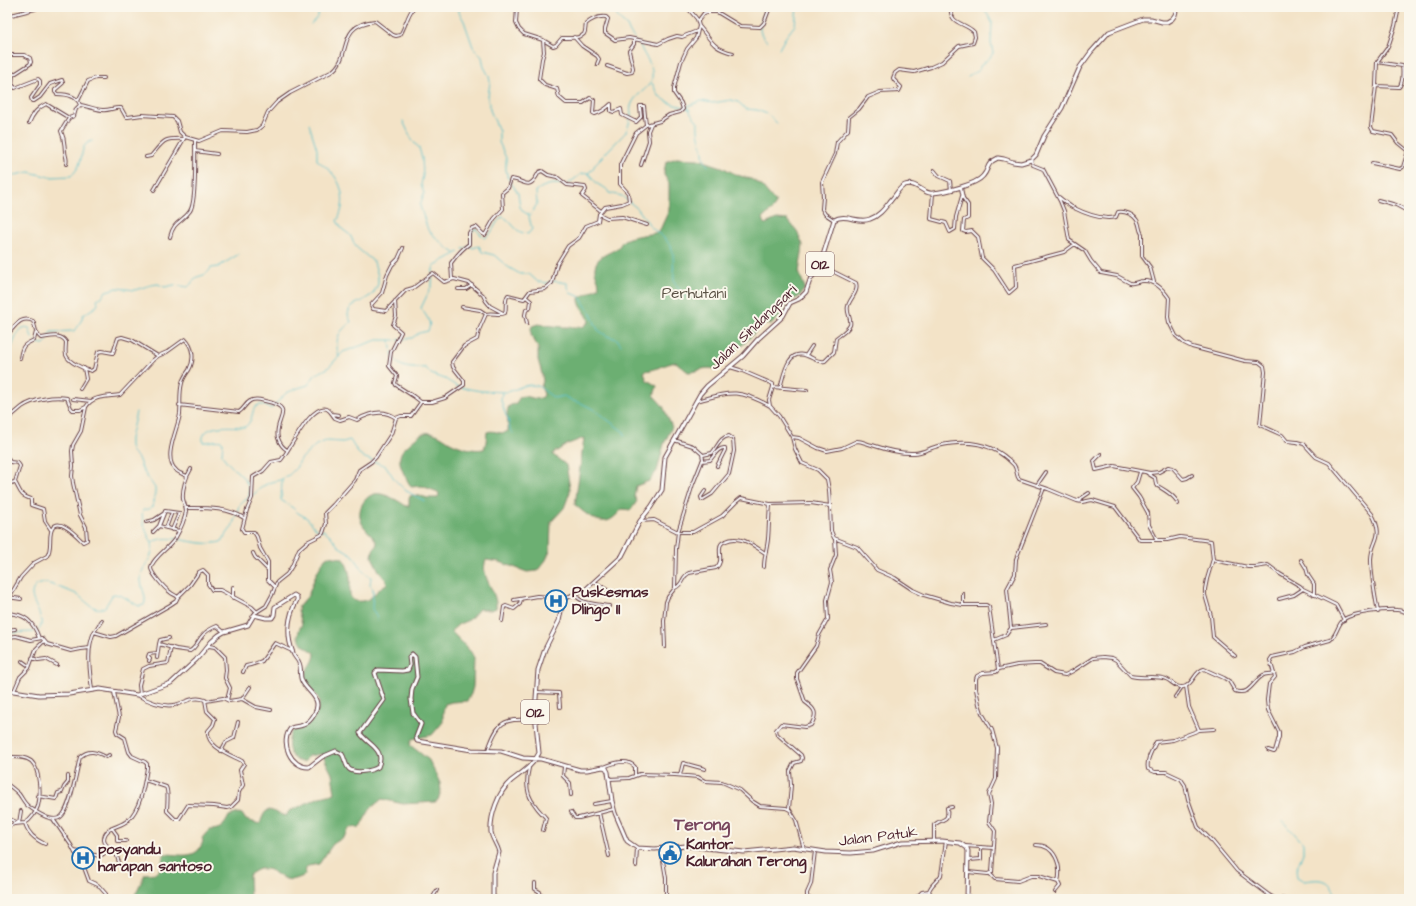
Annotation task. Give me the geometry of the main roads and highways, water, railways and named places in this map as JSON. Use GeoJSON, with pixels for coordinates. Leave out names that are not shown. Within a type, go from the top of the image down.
{"type":"FeatureCollection","features":[{"type":"Feature","properties":{"kind":"main road","name":"Jalan Sindangsari"},"geometry":{"type":"LineString","coordinates":[[539,750],[536,719],[538,670],[545,650],[559,621],[561,605],[566,598],[586,589],[595,582],[622,556],[640,521],[662,490],[665,457],[694,402],[707,386],[743,356],[767,330],[783,316],[790,303],[799,300],[803,296],[813,275],[820,265],[834,220],[845,217],[856,220],[869,220],[879,214],[905,185],[914,185],[926,193],[951,190],[980,179],[989,163],[998,158],[1017,163],[1031,160],[1036,154],[1044,136],[1060,112],[1080,67],[1090,52],[1106,35],[1112,30],[1143,19],[1151,19],[1164,23],[1170,21],[1175,15],[1177,7]]}},
{"type":"Feature","properties":{"kind":"main road"},"geometry":{"type":"LineString","coordinates":[[7,690],[31,694],[63,694],[100,689],[138,695],[171,683],[196,660],[207,646],[224,632],[248,625],[254,616],[272,618],[274,615],[274,608],[293,595],[296,596],[297,600],[293,607],[288,629],[292,651],[299,662],[302,682],[316,699],[317,704],[316,712],[306,723],[291,728],[287,735],[286,750],[292,758],[303,767],[309,767],[322,757],[336,751],[342,754],[348,768],[352,771],[370,770],[378,767],[380,756],[377,750],[360,734],[384,700],[375,673],[378,670],[408,670],[410,665],[409,656],[412,654],[415,657],[417,677],[412,689],[411,699],[414,713],[420,724],[416,740],[435,745],[501,751],[523,758],[541,759],[539,750]]}},
{"type":"Feature","properties":{"kind":"main road","name":"012"},"geometry":{"type":"LineString","coordinates":[[536,758],[539,750]]}},
{"type":"Feature","properties":{"kind":"main road"},"geometry":{"type":"LineString","coordinates":[[494,898],[493,874],[499,852],[491,832],[493,814],[504,788],[529,767],[536,758]]}},
{"type":"Feature","properties":{"kind":"main road","name":"Jalan Patuk"},"geometry":{"type":"LineString","coordinates":[[541,759],[564,767],[587,770],[603,767],[607,769],[614,809],[627,841],[637,848],[661,849],[686,846],[744,852],[793,847],[815,851],[851,853],[873,850],[902,842],[946,841],[960,844],[968,851],[969,860],[966,899]]}},
{"type":"Feature","properties":{"kind":"waterway"},"geometry":{"type":"LineString","coordinates":[[311,24],[318,16],[320,7]]}},
{"type":"Feature","properties":{"kind":"waterway"},"geometry":{"type":"LineString","coordinates":[[459,7],[459,12],[464,21],[473,47],[482,57],[484,67],[489,76],[490,82],[488,97],[490,110],[499,131],[499,142],[506,158],[508,178],[518,193],[520,207],[529,215]]}},
{"type":"Feature","properties":{"kind":"waterway"},"geometry":{"type":"LineString","coordinates":[[602,7],[604,10],[614,12],[627,26],[634,38]]}},
{"type":"Feature","properties":{"kind":"waterway"},"geometry":{"type":"LineString","coordinates":[[765,7],[760,29],[763,37],[767,41]]}},
{"type":"Feature","properties":{"kind":"waterway"},"geometry":{"type":"LineString","coordinates":[[779,49],[795,25],[797,7]]}},
{"type":"Feature","properties":{"kind":"waterway"},"geometry":{"type":"LineString","coordinates":[[968,77],[978,71],[981,65],[990,58],[993,53],[991,43],[992,22],[983,7]]}},
{"type":"Feature","properties":{"kind":"waterway"},"geometry":{"type":"LineString","coordinates":[[568,184],[581,174],[588,173],[592,170],[596,163],[625,133],[631,115],[633,101],[651,82],[652,70],[650,63],[642,51],[640,44],[635,41]]}},
{"type":"Feature","properties":{"kind":"waterway"},"geometry":{"type":"LineString","coordinates":[[652,83],[658,95],[675,105],[685,107],[701,101],[713,103],[731,100],[738,102],[746,109],[757,110],[767,114],[777,123]]}},
{"type":"Feature","properties":{"kind":"waterway"},"geometry":{"type":"LineString","coordinates":[[685,107],[689,109],[698,122],[698,132],[705,161],[708,166]]}},
{"type":"Feature","properties":{"kind":"waterway"},"geometry":{"type":"LineString","coordinates":[[403,121],[412,140],[419,148],[422,158],[423,175],[421,185],[424,193],[420,206],[428,230],[447,248],[455,253]]}},
{"type":"Feature","properties":{"kind":"waterway"},"geometry":{"type":"LineString","coordinates":[[309,124],[317,149],[317,160],[332,173],[341,190],[343,203],[337,221],[342,229],[350,235],[356,247],[374,262],[378,276],[378,284],[373,294],[353,305],[349,310],[348,315],[351,322],[340,333],[337,341],[339,357]]}},
{"type":"Feature","properties":{"kind":"waterway"},"geometry":{"type":"LineString","coordinates":[[7,175],[29,172],[50,177],[71,176],[79,166],[84,146],[88,142],[92,141]]}},
{"type":"Feature","properties":{"kind":"waterway"},"geometry":{"type":"LineString","coordinates":[[588,173],[609,193],[622,196],[638,209],[651,227],[671,246],[673,254],[674,281],[686,297]]}},
{"type":"Feature","properties":{"kind":"waterway"},"geometry":{"type":"LineString","coordinates":[[463,249],[470,246],[473,230],[476,229],[484,238],[490,234],[497,222],[503,217],[517,229],[528,234],[532,229],[529,217],[537,204],[536,191],[550,185],[565,185]]}},
{"type":"Feature","properties":{"kind":"waterway"},"geometry":{"type":"LineString","coordinates":[[470,246],[473,248],[479,246],[482,252],[494,255],[508,267],[520,274],[529,274],[538,282],[547,283],[554,281],[567,283],[570,293],[579,296],[590,312],[598,330],[607,336],[617,339],[621,345]]}},
{"type":"Feature","properties":{"kind":"waterway"},"geometry":{"type":"LineString","coordinates":[[398,340],[412,338],[419,333],[428,331],[430,325],[421,308],[432,285],[433,269],[435,265],[459,252]]}},
{"type":"Feature","properties":{"kind":"waterway"},"geometry":{"type":"LineString","coordinates":[[48,336],[51,332],[74,331],[83,315],[97,306],[97,299],[103,296],[106,291],[117,288],[135,290],[158,284],[165,287],[174,285],[188,287],[197,277],[205,274],[211,268],[218,267],[239,254]]}},
{"type":"Feature","properties":{"kind":"waterway"},"geometry":{"type":"LineString","coordinates":[[7,358],[15,338],[21,329],[29,328],[32,338]]}},
{"type":"Feature","properties":{"kind":"waterway"},"geometry":{"type":"LineString","coordinates":[[35,341],[44,344],[48,340]]}},
{"type":"Feature","properties":{"kind":"waterway"},"geometry":{"type":"LineString","coordinates":[[249,497],[249,490],[244,479],[230,465],[222,454],[223,442],[218,440],[203,442],[203,436],[207,431],[212,428],[226,426],[245,427],[250,421],[256,406],[261,405],[272,408],[286,393],[308,385],[315,375],[328,368],[343,352],[377,340],[395,340]]}},
{"type":"Feature","properties":{"kind":"waterway"},"geometry":{"type":"LineString","coordinates":[[390,340],[391,349]]}},
{"type":"Feature","properties":{"kind":"waterway"},"geometry":{"type":"LineString","coordinates":[[392,352],[396,362],[402,366],[409,368],[426,368],[431,374],[445,379],[458,387],[481,391],[508,392],[523,386],[538,386],[554,398],[564,396],[593,409],[624,432],[625,435]]}},
{"type":"Feature","properties":{"kind":"waterway"},"geometry":{"type":"LineString","coordinates":[[501,392],[501,400],[508,418],[510,430],[513,433]]}},
{"type":"Feature","properties":{"kind":"waterway"},"geometry":{"type":"LineString","coordinates":[[136,412],[130,439],[130,447],[132,452],[138,458],[143,471],[155,488],[152,507],[143,510],[142,514],[144,527],[152,542]]}},
{"type":"Feature","properties":{"kind":"waterway"},"geometry":{"type":"LineString","coordinates":[[38,631],[41,626],[41,620],[32,596],[37,585],[45,583],[51,584],[76,594],[89,605],[97,608],[105,607],[113,594],[117,594],[139,606],[144,605],[145,599],[141,574],[151,555],[152,542],[164,539],[177,539],[204,543],[221,542],[232,527],[239,506],[244,501],[263,486],[289,475],[296,468],[301,459],[316,445],[326,441],[343,442],[350,440],[358,453],[365,458],[386,466],[395,480],[405,490],[424,501]]}},
{"type":"Feature","properties":{"kind":"waterway"},"geometry":{"type":"LineString","coordinates":[[282,480],[281,500],[307,518],[317,530],[323,530],[330,535],[338,546],[353,555],[364,572],[371,577],[370,585],[373,589],[372,609],[376,615],[377,621]]}},
{"type":"Feature","properties":{"kind":"waterway"},"geometry":{"type":"LineString","coordinates":[[7,633],[34,632]]}},
{"type":"Feature","properties":{"kind":"waterway"},"geometry":{"type":"LineString","coordinates":[[1283,821],[1303,843],[1303,853],[1296,870],[1297,877],[1304,881],[1326,881],[1336,895],[1341,899]]}},
{"type":"Feature","properties":{"kind":"place","name":"Puskesmas Dlingo II"},"geometry":{"type":"Point","coordinates":[556,601]}},
{"type":"Feature","properties":{"kind":"place","name":"Kantor Kalurahan Terong"},"geometry":{"type":"Point","coordinates":[670,853]}},
{"type":"Feature","properties":{"kind":"place","name":"posyandu harapan santoso"},"geometry":{"type":"Point","coordinates":[83,858]}},
{"type":"Feature","properties":{"kind":"district","name":"Terong"},"geometry":{"type":"Point","coordinates":[702,824]}},
{"type":"Feature","properties":{"kind":"park label","name":"Perhutani"},"geometry":{"type":"Point","coordinates":[694,293]}}]}
